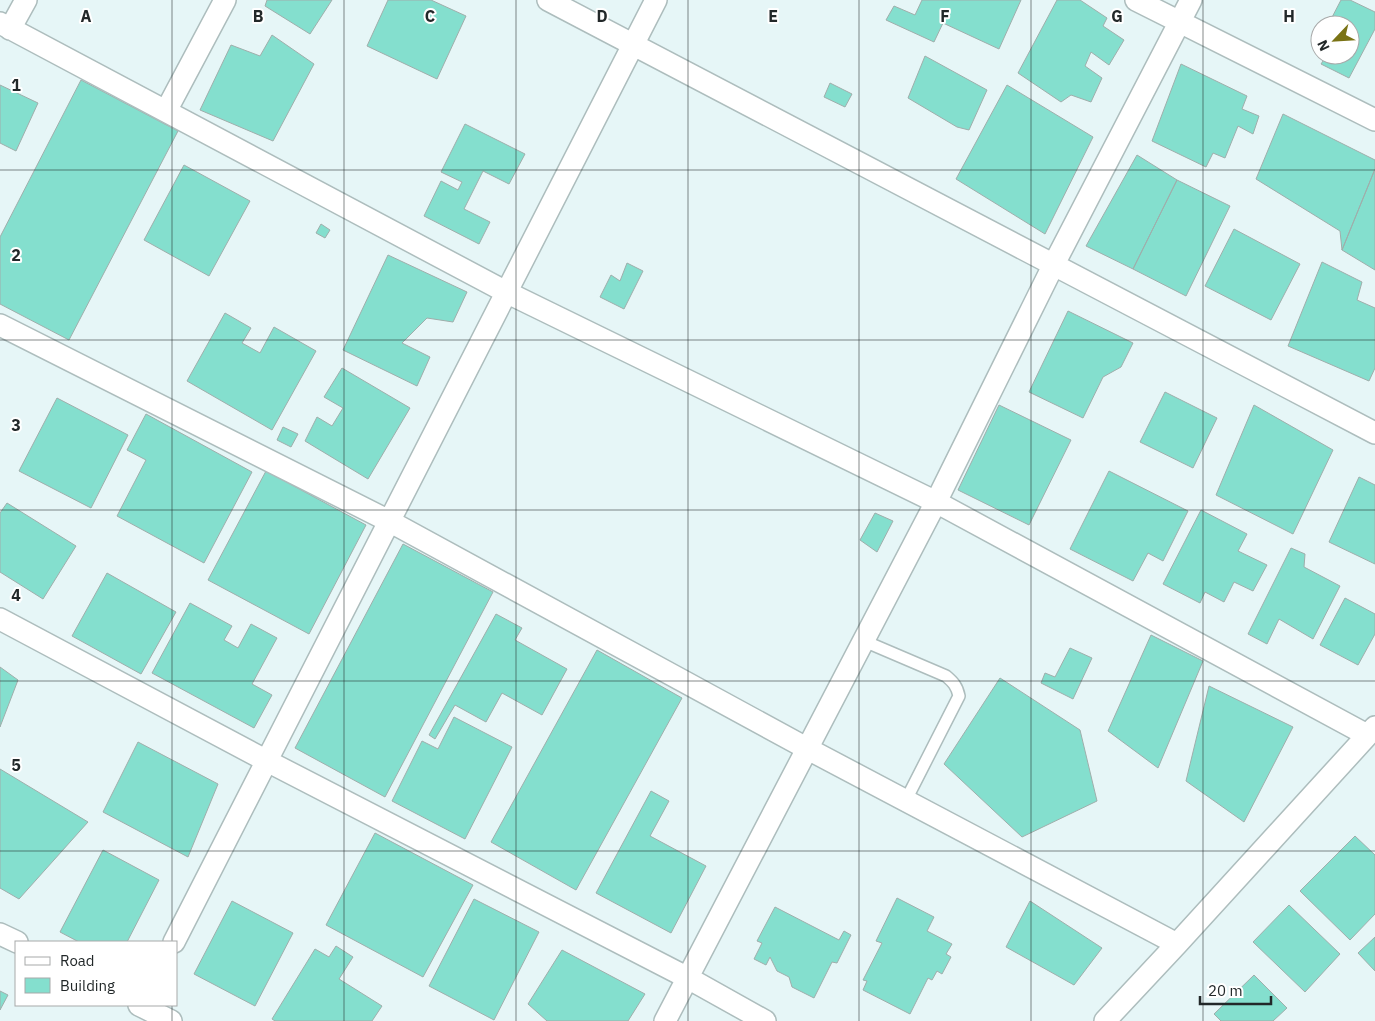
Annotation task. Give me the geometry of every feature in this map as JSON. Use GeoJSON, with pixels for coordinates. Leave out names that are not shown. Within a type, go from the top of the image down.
{"type":"FeatureCollection","features":[{"type":"Feature","properties":{"kind":"street"},"geometry":{"type":"LineString","coordinates":[[26,0],[5,26],[506,292],[936,502],[1371,731],[1105,1021]]}},
{"type":"Feature","properties":{"kind":"street"},"geometry":{"type":"LineString","coordinates":[[166,111],[225,0]]}},
{"type":"Feature","properties":{"kind":"street"},"geometry":{"type":"LineString","coordinates":[[548,0],[1375,433]]}},
{"type":"Feature","properties":{"kind":"street"},"geometry":{"type":"LineString","coordinates":[[175,941],[656,0]]}},
{"type":"Feature","properties":{"kind":"street"},"geometry":{"type":"LineString","coordinates":[[1136,0],[1375,120]]}},
{"type":"Feature","properties":{"kind":"street"},"geometry":{"type":"LineString","coordinates":[[665,1021],[936,502],[1054,264],[1191,0]]}},
{"type":"Feature","properties":{"kind":"street"},"geometry":{"type":"LineString","coordinates":[[0,325],[390,521],[808,748],[1177,944]]}},
{"type":"Feature","properties":{"kind":"street"},"geometry":{"type":"LineString","coordinates":[[0,619],[267,761],[688,978],[765,1021]]}},
{"type":"Feature","properties":{"kind":"street"},"geometry":{"type":"LineString","coordinates":[[0,934],[15,941]]}},
{"type":"Feature","properties":{"kind":"street"},"geometry":{"type":"LineString","coordinates":[[140,1009],[171,1021]]}},
{"type":"Feature","properties":{"kind":"lane"},"geometry":{"type":"LineString","coordinates":[[864,641],[946,676],[954,683],[957,689],[958,696],[906,800]]}},
{"type":"Feature","properties":{"kind":"building"},"geometry":{"type":"Polygon","coordinates":[[[267,0],[332,0],[310,34],[265,6],[267,0]]]}},
{"type":"Feature","properties":{"kind":"building"},"geometry":{"type":"Polygon","coordinates":[[[388,0],[431,0],[466,16],[437,79],[367,46],[388,0]]]}},
{"type":"Feature","properties":{"kind":"building"},"geometry":{"type":"Polygon","coordinates":[[[922,0],[1021,0],[999,49],[943,23],[934,42],[886,20],[894,6],[915,15],[922,0]]]}},
{"type":"Feature","properties":{"kind":"building"},"geometry":{"type":"Polygon","coordinates":[[[1057,0],[1080,0],[1107,18],[1103,26],[1124,40],[1109,65],[1091,52],[1085,66],[1102,78],[1091,102],[1071,95],[1061,102],[1018,73],[1057,0]]]}},
{"type":"Feature","properties":{"kind":"building"},"geometry":{"type":"Polygon","coordinates":[[[1341,0],[1350,0],[1375,12],[1375,29],[1360,57],[1360,15],[1333,15],[1341,0]]]}},
{"type":"Feature","properties":{"kind":"building"},"geometry":{"type":"Polygon","coordinates":[[[272,35],[314,64],[273,141],[200,110],[231,45],[260,56],[272,35]]]}},
{"type":"Feature","properties":{"kind":"building"},"geometry":{"type":"Polygon","coordinates":[[[925,56],[987,90],[969,130],[957,127],[908,98],[925,56]]]}},
{"type":"Feature","properties":{"kind":"building"},"geometry":{"type":"Polygon","coordinates":[[[1181,64],[1247,96],[1242,109],[1259,116],[1253,134],[1238,126],[1225,158],[1213,153],[1206,167],[1152,141],[1181,64]]]}},
{"type":"Feature","properties":{"kind":"building"},"geometry":{"type":"Polygon","coordinates":[[[1323,65],[1356,65],[1349,78],[1323,65]]]}},
{"type":"Feature","properties":{"kind":"building"},"geometry":{"type":"Polygon","coordinates":[[[81,80],[178,131],[69,340],[0,304],[0,237],[81,80]]]}},
{"type":"Feature","properties":{"kind":"building"},"geometry":{"type":"Polygon","coordinates":[[[830,83],[852,94],[845,107],[824,97],[830,83]]]}},
{"type":"Feature","properties":{"kind":"building"},"geometry":{"type":"Polygon","coordinates":[[[0,85],[38,103],[16,151],[0,143],[0,85]]]}},
{"type":"Feature","properties":{"kind":"building"},"geometry":{"type":"Polygon","coordinates":[[[1007,85],[1093,137],[1045,234],[956,179],[1007,85]]]}},
{"type":"Feature","properties":{"kind":"building"},"geometry":{"type":"Polygon","coordinates":[[[1283,114],[1375,160],[1375,169],[1342,250],[1340,231],[1256,179],[1283,114]]]}},
{"type":"Feature","properties":{"kind":"building"},"geometry":{"type":"Polygon","coordinates":[[[465,124],[525,154],[509,184],[483,171],[464,209],[490,222],[479,244],[424,216],[441,181],[458,190],[462,182],[441,172],[465,124]]]}},
{"type":"Feature","properties":{"kind":"building"},"geometry":{"type":"Polygon","coordinates":[[[1137,155],[1177,180],[1133,269],[1086,246],[1137,155]]]}},
{"type":"Feature","properties":{"kind":"building"},"geometry":{"type":"Polygon","coordinates":[[[184,165],[250,201],[209,276],[144,240],[184,165]]]}},
{"type":"Feature","properties":{"kind":"building"},"geometry":{"type":"Polygon","coordinates":[[[1375,169],[1375,270],[1342,250],[1375,169]]]}},
{"type":"Feature","properties":{"kind":"building"},"geometry":{"type":"Polygon","coordinates":[[[1177,180],[1230,206],[1186,296],[1133,269],[1177,180]]]}},
{"type":"Feature","properties":{"kind":"building"},"geometry":{"type":"Polygon","coordinates":[[[321,224],[330,230],[325,238],[316,233],[321,224]]]}},
{"type":"Feature","properties":{"kind":"building"},"geometry":{"type":"Polygon","coordinates":[[[1234,229],[1300,264],[1271,320],[1205,286],[1234,229]]]}},
{"type":"Feature","properties":{"kind":"building"},"geometry":{"type":"Polygon","coordinates":[[[388,255],[467,292],[453,322],[427,318],[402,343],[430,357],[417,386],[343,350],[388,255]]]}},
{"type":"Feature","properties":{"kind":"building"},"geometry":{"type":"Polygon","coordinates":[[[1322,262],[1362,282],[1357,300],[1375,308],[1375,368],[1369,381],[1288,346],[1322,262]]]}},
{"type":"Feature","properties":{"kind":"building"},"geometry":{"type":"Polygon","coordinates":[[[627,263],[643,271],[624,309],[600,297],[611,275],[620,281],[627,263]]]}},
{"type":"Feature","properties":{"kind":"building"},"geometry":{"type":"Polygon","coordinates":[[[1068,311],[1133,343],[1121,367],[1103,377],[1083,418],[1029,392],[1068,311]]]}},
{"type":"Feature","properties":{"kind":"building"},"geometry":{"type":"Polygon","coordinates":[[[225,313],[251,328],[242,343],[260,353],[274,327],[316,351],[272,430],[187,381],[225,313]]]}},
{"type":"Feature","properties":{"kind":"building"},"geometry":{"type":"Polygon","coordinates":[[[342,368],[410,408],[368,479],[305,441],[317,417],[332,426],[343,408],[324,397],[342,368]]]}},
{"type":"Feature","properties":{"kind":"building"},"geometry":{"type":"Polygon","coordinates":[[[1165,392],[1217,418],[1193,468],[1140,442],[1165,392]]]}},
{"type":"Feature","properties":{"kind":"building"},"geometry":{"type":"Polygon","coordinates":[[[57,398],[128,435],[91,508],[19,471],[57,398]]]}},
{"type":"Feature","properties":{"kind":"building"},"geometry":{"type":"Polygon","coordinates":[[[999,405],[1071,440],[1029,525],[958,490],[999,405]]]}},
{"type":"Feature","properties":{"kind":"building"},"geometry":{"type":"Polygon","coordinates":[[[1254,405],[1333,450],[1293,534],[1216,495],[1254,405]]]}},
{"type":"Feature","properties":{"kind":"building"},"geometry":{"type":"Polygon","coordinates":[[[146,414],[252,472],[204,563],[117,516],[146,460],[127,450],[146,414]]]}},
{"type":"Feature","properties":{"kind":"building"},"geometry":{"type":"Polygon","coordinates":[[[283,427],[298,434],[291,447],[277,440],[283,427]]]}},
{"type":"Feature","properties":{"kind":"building"},"geometry":{"type":"Polygon","coordinates":[[[266,471],[366,525],[309,634],[208,580],[266,471]]]}},
{"type":"Feature","properties":{"kind":"building"},"geometry":{"type":"Polygon","coordinates":[[[1109,471],[1188,511],[1163,561],[1148,553],[1133,581],[1070,549],[1109,471]]]}},
{"type":"Feature","properties":{"kind":"building"},"geometry":{"type":"Polygon","coordinates":[[[1359,477],[1375,485],[1375,564],[1329,542],[1359,477]]]}},
{"type":"Feature","properties":{"kind":"building"},"geometry":{"type":"Polygon","coordinates":[[[7,503],[76,546],[43,599],[0,572],[0,513],[7,503]]]}},
{"type":"Feature","properties":{"kind":"building"},"geometry":{"type":"Polygon","coordinates":[[[1201,510],[1247,534],[1238,551],[1267,565],[1253,591],[1234,582],[1224,602],[1205,592],[1200,603],[1163,584],[1201,510]]]}},
{"type":"Feature","properties":{"kind":"building"},"geometry":{"type":"Polygon","coordinates":[[[875,513],[893,521],[877,552],[860,540],[875,513]]]}},
{"type":"Feature","properties":{"kind":"building"},"geometry":{"type":"Polygon","coordinates":[[[403,544],[493,592],[385,797],[295,748],[403,544]]]}},
{"type":"Feature","properties":{"kind":"building"},"geometry":{"type":"Polygon","coordinates":[[[1291,548],[1305,554],[1304,567],[1340,586],[1313,639],[1279,619],[1267,644],[1248,634],[1291,548]]]}},
{"type":"Feature","properties":{"kind":"building"},"geometry":{"type":"Polygon","coordinates":[[[107,573],[176,612],[141,674],[72,636],[107,573]]]}},
{"type":"Feature","properties":{"kind":"building"},"geometry":{"type":"Polygon","coordinates":[[[1345,598],[1375,614],[1375,634],[1358,665],[1320,645],[1345,598]]]}},
{"type":"Feature","properties":{"kind":"building"},"geometry":{"type":"Polygon","coordinates":[[[190,603],[232,626],[224,640],[238,648],[251,624],[277,638],[252,684],[272,695],[254,728],[152,673],[190,603]]]}},
{"type":"Feature","properties":{"kind":"building"},"geometry":{"type":"Polygon","coordinates":[[[496,614],[522,628],[515,640],[567,669],[542,715],[502,693],[486,722],[455,705],[435,739],[429,735],[496,614]]]}},
{"type":"Feature","properties":{"kind":"building"},"geometry":{"type":"Polygon","coordinates":[[[1151,635],[1203,661],[1158,768],[1108,731],[1151,635]]]}},
{"type":"Feature","properties":{"kind":"building"},"geometry":{"type":"Polygon","coordinates":[[[1070,648],[1092,658],[1073,699],[1041,683],[1045,673],[1055,677],[1070,648]]]}},
{"type":"Feature","properties":{"kind":"building"},"geometry":{"type":"Polygon","coordinates":[[[597,650],[682,698],[576,890],[491,842],[597,650]]]}},
{"type":"Feature","properties":{"kind":"building"},"geometry":{"type":"Polygon","coordinates":[[[0,667],[18,680],[0,727],[0,667]]]}},
{"type":"Feature","properties":{"kind":"building"},"geometry":{"type":"Polygon","coordinates":[[[1000,678],[1080,730],[1097,801],[1022,837],[944,764],[1000,678]]]}},
{"type":"Feature","properties":{"kind":"building"},"geometry":{"type":"Polygon","coordinates":[[[1209,686],[1293,727],[1244,822],[1186,781],[1209,686]]]}},
{"type":"Feature","properties":{"kind":"building"},"geometry":{"type":"Polygon","coordinates":[[[454,717],[512,747],[465,839],[392,801],[422,741],[438,749],[454,717]]]}},
{"type":"Feature","properties":{"kind":"building"},"geometry":{"type":"Polygon","coordinates":[[[138,742],[218,784],[188,857],[103,812],[138,742]]]}},
{"type":"Feature","properties":{"kind":"building"},"geometry":{"type":"Polygon","coordinates":[[[0,769],[88,822],[19,899],[0,888],[0,769]]]}},
{"type":"Feature","properties":{"kind":"building"},"geometry":{"type":"Polygon","coordinates":[[[651,791],[669,801],[650,836],[706,866],[671,933],[596,893],[651,791]]]}},
{"type":"Feature","properties":{"kind":"building"},"geometry":{"type":"Polygon","coordinates":[[[375,833],[473,885],[423,977],[326,925],[375,833]]]}},
{"type":"Feature","properties":{"kind":"building"},"geometry":{"type":"Polygon","coordinates":[[[1355,836],[1375,855],[1375,914],[1350,940],[1300,891],[1355,836]]]}},
{"type":"Feature","properties":{"kind":"building"},"geometry":{"type":"Polygon","coordinates":[[[103,850],[159,880],[128,941],[77,941],[60,932],[103,850]]]}},
{"type":"Feature","properties":{"kind":"building"},"geometry":{"type":"Polygon","coordinates":[[[897,898],[934,917],[927,931],[952,944],[946,954],[951,957],[942,974],[937,971],[932,980],[928,978],[910,1014],[863,990],[867,981],[863,980],[882,943],[876,941],[897,898]]]}},
{"type":"Feature","properties":{"kind":"building"},"geometry":{"type":"Polygon","coordinates":[[[474,899],[539,932],[494,1020],[429,986],[474,899]]]}},
{"type":"Feature","properties":{"kind":"building"},"geometry":{"type":"Polygon","coordinates":[[[232,901],[293,933],[255,1006],[194,974],[232,901]]]}},
{"type":"Feature","properties":{"kind":"building"},"geometry":{"type":"Polygon","coordinates":[[[1030,901],[1102,948],[1074,985],[1006,947],[1030,901]]]}},
{"type":"Feature","properties":{"kind":"building"},"geometry":{"type":"Polygon","coordinates":[[[1289,905],[1340,954],[1305,992],[1253,942],[1289,905]]]}},
{"type":"Feature","properties":{"kind":"building"},"geometry":{"type":"Polygon","coordinates":[[[775,907],[839,940],[844,931],[851,935],[837,963],[832,962],[814,998],[792,987],[789,977],[777,971],[770,957],[766,965],[754,959],[762,943],[757,941],[775,907]]]}},
{"type":"Feature","properties":{"kind":"building"},"geometry":{"type":"Polygon","coordinates":[[[1375,937],[1375,971],[1358,953],[1375,937]]]}},
{"type":"Feature","properties":{"kind":"building"},"geometry":{"type":"Polygon","coordinates":[[[336,946],[353,957],[339,979],[382,1006],[372,1021],[275,1021],[272,1019],[315,949],[329,957],[336,946]]]}},
{"type":"Feature","properties":{"kind":"building"},"geometry":{"type":"Polygon","coordinates":[[[562,950],[645,994],[628,1021],[547,1021],[528,1004],[562,950]]]}},
{"type":"Feature","properties":{"kind":"building"},"geometry":{"type":"Polygon","coordinates":[[[1254,975],[1287,1008],[1273,1021],[1221,1021],[1214,1014],[1254,975]]]}},
{"type":"Feature","properties":{"kind":"building"},"geometry":{"type":"Polygon","coordinates":[[[0,991],[8,995],[0,1010],[0,991]]]}}]}
